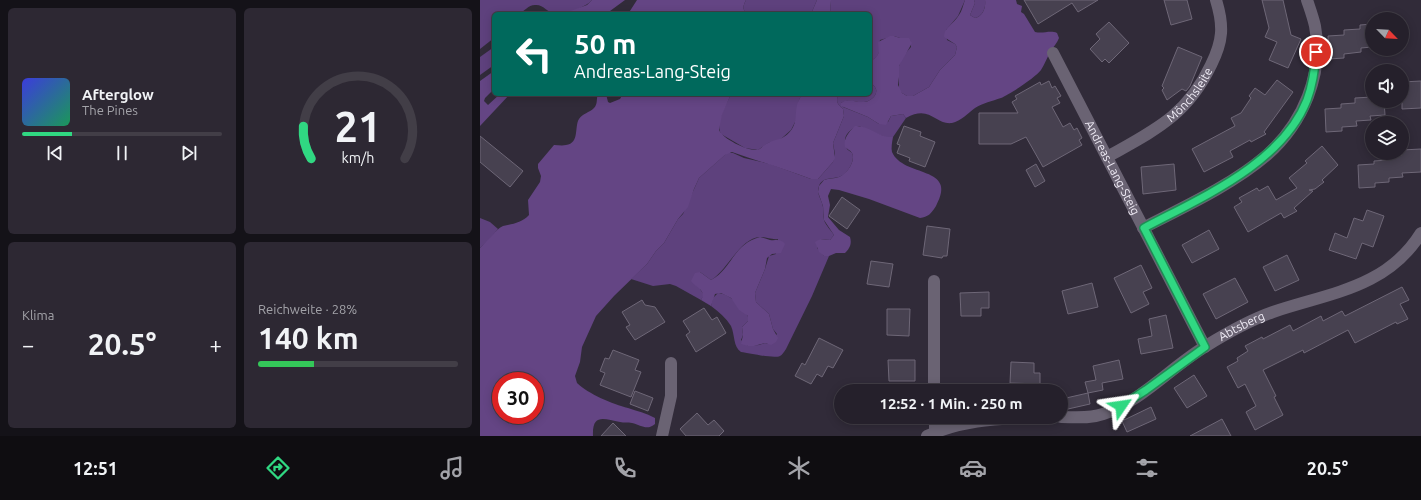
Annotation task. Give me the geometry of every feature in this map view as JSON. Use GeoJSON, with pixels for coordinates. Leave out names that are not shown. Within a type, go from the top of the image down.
{"type":"FeatureCollection","features":[{"type":"Feature","properties":{"kind":"street","name":"Mönchsleite"},"geometry":{"type":"LineString","coordinates":[[1107,156],[1155,129],[1182,108],[1196,93],[1206,76],[1220,44],[1222,30],[1216,0]]}},
{"type":"Feature","properties":{"kind":"street"},"geometry":{"type":"LineString","coordinates":[[1144,228],[1204,196],[1250,168],[1267,154],[1296,122],[1307,100],[1314,76],[1316,52],[1315,28],[1307,0]]}},
{"type":"Feature","properties":{"kind":"street","name":"Andreas-Lang-Steig"},"geometry":{"type":"LineString","coordinates":[[1053,53],[1205,347]]}},
{"type":"Feature","properties":{"kind":"street","name":"Abtsberg"},"geometry":{"type":"LineString","coordinates":[[1068,417],[1088,418],[1103,414],[1121,406],[1146,390],[1205,347],[1252,321],[1272,312],[1348,289],[1369,280],[1391,268],[1406,255],[1421,233]]}},
{"type":"Feature","properties":{"kind":"street"},"geometry":{"type":"LineString","coordinates":[[934,281],[934,384]]}},
{"type":"Feature","properties":{"kind":"street"},"geometry":{"type":"LineString","coordinates":[[662,436],[671,396],[671,363]]}},
{"type":"Feature","properties":{"kind":"street"},"geometry":{"type":"LineString","coordinates":[[931,434],[933,424]]}},
{"type":"Feature","properties":{"kind":"street"},"geometry":{"type":"LineString","coordinates":[[931,434],[963,424]]}},
{"type":"Feature","properties":{"kind":"shaded area"},"geometry":{"type":"Polygon","coordinates":[[[480,0],[592,0],[580,8],[569,12],[550,12],[541,6],[535,5],[530,6],[522,12],[492,12],[492,40],[480,49],[480,0]]]}},
{"type":"Feature","properties":{"kind":"shaded area"},"geometry":{"type":"Polygon","coordinates":[[[592,0],[625,0],[608,12],[568,12],[587,5],[592,0]]]}},
{"type":"Feature","properties":{"kind":"shaded area"},"geometry":{"type":"Polygon","coordinates":[[[637,0],[746,0],[744,4],[745,12],[629,12],[637,0]]]}},
{"type":"Feature","properties":{"kind":"shaded area"},"geometry":{"type":"Polygon","coordinates":[[[746,0],[817,0],[812,12],[745,12],[744,4],[746,0]]]}},
{"type":"Feature","properties":{"kind":"shaded area"},"geometry":{"type":"Polygon","coordinates":[[[817,0],[831,0],[830,12],[812,12],[817,0]]]}},
{"type":"Feature","properties":{"kind":"shaded area"},"geometry":{"type":"Polygon","coordinates":[[[831,0],[965,0],[958,16],[946,30],[947,40],[955,44],[957,47],[955,55],[940,70],[929,87],[913,96],[907,96],[899,90],[899,66],[903,56],[911,47],[911,41],[894,36],[880,40],[878,54],[872,61],[872,12],[830,12],[831,0]]]}},
{"type":"Feature","properties":{"kind":"shaded area"},"geometry":{"type":"Polygon","coordinates":[[[965,0],[974,0],[975,3],[970,15],[975,18],[978,17],[983,11],[985,0],[1016,0],[1017,4],[1022,6],[1021,12],[1024,14],[1035,32],[1057,33],[1059,38],[1041,70],[1028,81],[1001,98],[978,106],[961,119],[952,123],[946,123],[927,114],[921,113],[914,114],[906,118],[903,114],[891,116],[886,125],[879,124],[868,117],[841,106],[841,103],[847,100],[866,102],[871,100],[876,94],[876,89],[872,84],[872,61],[878,54],[878,42],[890,36],[909,38],[912,43],[899,66],[898,85],[902,93],[907,96],[913,96],[929,87],[940,70],[955,55],[957,47],[944,37],[944,34],[962,10],[965,0]]]}},
{"type":"Feature","properties":{"kind":"shaded area"},"geometry":{"type":"Polygon","coordinates":[[[974,0],[985,0],[982,14],[975,18],[970,15],[975,3],[974,0]]]}},
{"type":"Feature","properties":{"kind":"shaded area"},"geometry":{"type":"Polygon","coordinates":[[[492,48],[492,66],[480,75],[480,57],[492,48]]]}},
{"type":"Feature","properties":{"kind":"shaded area"},"geometry":{"type":"Polygon","coordinates":[[[492,72],[492,91],[484,101],[488,105],[498,96],[508,96],[480,126],[480,81],[492,72]]]}},
{"type":"Feature","properties":{"kind":"shaded area"},"geometry":{"type":"Polygon","coordinates":[[[872,84],[876,89],[876,94],[873,98],[864,102],[844,102],[841,103],[843,107],[868,117],[879,124],[888,122],[891,116],[903,114],[906,118],[893,137],[885,137],[859,126],[852,129],[845,139],[847,149],[853,156],[852,163],[848,170],[843,175],[826,179],[819,186],[818,192],[823,207],[824,220],[834,235],[830,240],[820,239],[817,248],[824,256],[829,256],[812,296],[786,349],[781,356],[767,356],[741,352],[738,350],[731,326],[722,315],[711,306],[713,298],[718,293],[731,298],[749,318],[742,327],[743,335],[741,340],[748,346],[765,343],[768,344],[777,334],[773,329],[769,314],[756,302],[755,293],[769,256],[776,254],[778,239],[760,237],[746,243],[723,270],[711,280],[700,272],[700,289],[704,295],[701,300],[670,284],[653,286],[631,279],[647,264],[664,243],[678,219],[683,214],[699,178],[727,153],[733,153],[744,158],[770,164],[811,179],[818,179],[833,162],[835,154],[833,143],[844,116],[843,109],[839,106],[838,96],[872,96],[872,84]]]}},
{"type":"Feature","properties":{"kind":"shaded area"},"geometry":{"type":"Polygon","coordinates":[[[598,96],[606,96],[608,102],[610,103],[620,99],[622,96],[730,96],[722,115],[719,130],[725,137],[752,150],[759,149],[770,142],[786,136],[789,133],[795,123],[797,105],[801,96],[838,96],[838,103],[843,109],[844,116],[833,143],[835,158],[818,179],[811,179],[732,152],[725,155],[699,178],[688,207],[678,219],[664,243],[647,264],[596,316],[582,347],[580,362],[575,376],[577,383],[601,398],[645,413],[655,418],[655,424],[649,427],[644,427],[630,423],[600,419],[595,424],[593,436],[480,436],[480,248],[500,228],[520,221],[529,215],[528,200],[540,182],[541,176],[538,164],[554,145],[566,145],[573,141],[579,119],[582,115],[592,110],[595,106],[598,96]]]}},
{"type":"Feature","properties":{"kind":"shaded area"},"geometry":{"type":"Polygon","coordinates":[[[730,96],[801,96],[796,120],[791,130],[782,138],[768,143],[758,150],[745,148],[721,134],[719,124],[730,96]]]}},
{"type":"Feature","properties":{"kind":"shaded area"},"geometry":{"type":"Polygon","coordinates":[[[855,126],[865,127],[883,136],[893,137],[892,152],[898,160],[907,166],[927,173],[935,178],[940,184],[941,193],[933,211],[929,215],[920,218],[869,199],[831,189],[828,196],[830,205],[828,217],[839,230],[850,237],[851,244],[845,253],[836,253],[829,256],[824,256],[819,252],[815,242],[820,239],[830,240],[834,235],[824,220],[823,206],[818,192],[819,186],[824,180],[837,178],[842,175],[850,167],[853,156],[852,153],[845,147],[845,141],[855,126]]]}},
{"type":"Feature","properties":{"kind":"shaded area"},"geometry":{"type":"Polygon","coordinates":[[[480,218],[490,222],[498,229],[480,248],[480,218]]]}},
{"type":"Feature","properties":{"kind":"shaded area"},"geometry":{"type":"Polygon","coordinates":[[[760,237],[770,240],[780,240],[785,244],[781,253],[772,254],[767,258],[765,269],[755,293],[756,302],[769,314],[773,329],[778,338],[776,342],[771,345],[765,343],[748,346],[741,344],[743,335],[742,327],[748,321],[748,316],[739,310],[731,298],[721,293],[715,294],[711,306],[701,300],[703,294],[702,291],[691,281],[695,273],[700,272],[711,280],[724,270],[744,245],[751,240],[760,237]]]}},
{"type":"Feature","properties":{"kind":"building"},"geometry":{"type":"Polygon","coordinates":[[[1024,0],[1098,0],[1078,12],[1072,3],[1038,24],[1024,0]]]}},
{"type":"Feature","properties":{"kind":"building"},"geometry":{"type":"Polygon","coordinates":[[[1164,0],[1187,0],[1192,19],[1171,25],[1164,0]]]}},
{"type":"Feature","properties":{"kind":"building"},"geometry":{"type":"Polygon","coordinates":[[[1262,0],[1283,0],[1291,35],[1301,39],[1288,68],[1269,60],[1277,42],[1265,37],[1269,28],[1262,0]]]}},
{"type":"Feature","properties":{"kind":"building"},"geometry":{"type":"Polygon","coordinates":[[[1109,22],[1129,43],[1109,63],[1105,59],[1102,62],[1090,49],[1100,39],[1096,34],[1109,22]]]}},
{"type":"Feature","properties":{"kind":"building"},"geometry":{"type":"Polygon","coordinates":[[[1360,25],[1365,25],[1365,48],[1361,48],[1361,52],[1344,54],[1344,58],[1329,59],[1328,36],[1344,35],[1344,30],[1360,29],[1360,25]]]}},
{"type":"Feature","properties":{"kind":"building"},"geometry":{"type":"Polygon","coordinates":[[[1178,47],[1202,57],[1190,86],[1186,91],[1182,89],[1167,100],[1162,90],[1164,88],[1162,86],[1178,47]]]}},
{"type":"Feature","properties":{"kind":"building"},"geometry":{"type":"Polygon","coordinates":[[[1277,80],[1293,92],[1264,132],[1266,134],[1251,142],[1250,140],[1230,151],[1233,157],[1204,172],[1192,149],[1235,126],[1231,118],[1241,113],[1251,98],[1249,96],[1255,88],[1265,95],[1277,80]]]}},
{"type":"Feature","properties":{"kind":"building"},"geometry":{"type":"Polygon","coordinates":[[[1049,81],[1052,88],[1055,86],[1061,96],[1057,98],[1060,103],[1052,107],[1063,127],[1070,123],[1074,130],[1077,128],[1082,138],[1079,140],[1082,145],[1043,167],[1026,137],[1011,144],[979,144],[979,113],[1018,113],[1012,102],[1017,99],[1015,96],[1040,82],[1041,85],[1049,81]]]}},
{"type":"Feature","properties":{"kind":"building"},"geometry":{"type":"Polygon","coordinates":[[[1421,81],[1421,108],[1402,109],[1409,108],[1409,82],[1421,81]]]}},
{"type":"Feature","properties":{"kind":"building"},"geometry":{"type":"Polygon","coordinates":[[[1365,97],[1365,108],[1384,108],[1385,115],[1365,116],[1365,120],[1356,121],[1357,126],[1342,127],[1342,131],[1326,132],[1325,109],[1341,108],[1341,104],[1355,103],[1355,98],[1365,97]]]}},
{"type":"Feature","properties":{"kind":"building"},"geometry":{"type":"Polygon","coordinates":[[[904,126],[921,132],[920,136],[935,142],[925,167],[909,161],[910,158],[897,153],[900,145],[897,144],[904,126]]]}},
{"type":"Feature","properties":{"kind":"building"},"geometry":{"type":"Polygon","coordinates":[[[480,136],[523,171],[510,187],[480,162],[480,136]]]}},
{"type":"Feature","properties":{"kind":"building"},"geometry":{"type":"Polygon","coordinates":[[[1322,146],[1338,165],[1322,180],[1324,182],[1315,189],[1309,190],[1313,191],[1294,208],[1297,211],[1284,218],[1281,213],[1248,232],[1234,207],[1242,202],[1239,198],[1257,188],[1259,191],[1268,186],[1276,200],[1297,188],[1289,178],[1307,163],[1305,161],[1322,146]]]}},
{"type":"Feature","properties":{"kind":"building"},"geometry":{"type":"Polygon","coordinates":[[[1421,149],[1421,172],[1402,173],[1403,177],[1389,178],[1389,182],[1375,183],[1375,187],[1359,188],[1358,165],[1374,164],[1374,161],[1409,160],[1409,150],[1421,149]]]}},
{"type":"Feature","properties":{"kind":"building"},"geometry":{"type":"Polygon","coordinates":[[[1036,164],[1045,181],[1035,187],[1026,170],[1036,164]]]}},
{"type":"Feature","properties":{"kind":"building"},"geometry":{"type":"Polygon","coordinates":[[[1174,164],[1176,190],[1143,194],[1141,167],[1174,164]]]}},
{"type":"Feature","properties":{"kind":"building"},"geometry":{"type":"Polygon","coordinates":[[[842,197],[860,210],[847,229],[829,216],[842,197]]]}},
{"type":"Feature","properties":{"kind":"building"},"geometry":{"type":"Polygon","coordinates":[[[1367,210],[1384,216],[1373,247],[1362,243],[1356,259],[1329,250],[1335,233],[1347,238],[1354,218],[1363,221],[1367,210]]]}},
{"type":"Feature","properties":{"kind":"building"},"geometry":{"type":"Polygon","coordinates":[[[927,226],[950,229],[947,256],[943,256],[942,258],[923,255],[927,226]]]}},
{"type":"Feature","properties":{"kind":"building"},"geometry":{"type":"Polygon","coordinates":[[[1209,230],[1219,249],[1192,263],[1182,245],[1209,230]]]}},
{"type":"Feature","properties":{"kind":"building"},"geometry":{"type":"Polygon","coordinates":[[[1287,255],[1299,280],[1275,291],[1263,267],[1287,255]]]}},
{"type":"Feature","properties":{"kind":"building"},"geometry":{"type":"Polygon","coordinates":[[[871,261],[893,264],[889,287],[867,284],[871,261]]]}},
{"type":"Feature","properties":{"kind":"building"},"geometry":{"type":"Polygon","coordinates":[[[1141,265],[1152,288],[1143,292],[1149,304],[1131,313],[1114,278],[1141,265]]]}},
{"type":"Feature","properties":{"kind":"building"},"geometry":{"type":"Polygon","coordinates":[[[1235,278],[1248,302],[1216,319],[1203,294],[1235,278]]]}},
{"type":"Feature","properties":{"kind":"building"},"geometry":{"type":"Polygon","coordinates":[[[1092,283],[1098,307],[1068,314],[1062,291],[1092,283]]]}},
{"type":"Feature","properties":{"kind":"building"},"geometry":{"type":"Polygon","coordinates":[[[1402,287],[1409,300],[1400,304],[1408,319],[1397,324],[1396,322],[1355,343],[1348,330],[1304,353],[1303,350],[1263,370],[1276,396],[1274,397],[1283,415],[1255,430],[1246,412],[1256,406],[1245,384],[1238,388],[1227,367],[1238,361],[1237,358],[1248,351],[1245,346],[1262,337],[1263,339],[1290,325],[1293,331],[1321,316],[1323,321],[1342,311],[1345,316],[1402,287]]]}},
{"type":"Feature","properties":{"kind":"building"},"geometry":{"type":"Polygon","coordinates":[[[989,292],[989,308],[981,308],[981,316],[961,316],[960,293],[989,292]]]}},
{"type":"Feature","properties":{"kind":"building"},"geometry":{"type":"Polygon","coordinates":[[[642,300],[645,305],[655,307],[665,322],[635,340],[626,327],[630,325],[622,312],[642,300]]]}},
{"type":"Feature","properties":{"kind":"building"},"geometry":{"type":"Polygon","coordinates":[[[704,308],[712,320],[717,317],[726,333],[696,352],[686,335],[690,332],[683,321],[704,308]]]}},
{"type":"Feature","properties":{"kind":"building"},"geometry":{"type":"Polygon","coordinates":[[[887,309],[910,309],[909,336],[887,335],[887,309]]]}},
{"type":"Feature","properties":{"kind":"building"},"geometry":{"type":"Polygon","coordinates":[[[1166,315],[1173,348],[1141,354],[1138,339],[1152,336],[1149,319],[1166,315]]]}},
{"type":"Feature","properties":{"kind":"building"},"geometry":{"type":"Polygon","coordinates":[[[819,338],[843,350],[833,368],[828,366],[822,377],[817,374],[811,384],[795,376],[802,363],[805,365],[819,338]]]}},
{"type":"Feature","properties":{"kind":"building"},"geometry":{"type":"Polygon","coordinates":[[[613,350],[639,360],[635,370],[641,372],[631,397],[600,385],[605,373],[600,371],[605,358],[609,359],[613,350]]]}},
{"type":"Feature","properties":{"kind":"building"},"geometry":{"type":"Polygon","coordinates":[[[888,360],[915,360],[915,381],[889,381],[888,360]]]}},
{"type":"Feature","properties":{"kind":"building"},"geometry":{"type":"Polygon","coordinates":[[[1119,360],[1123,379],[1102,383],[1103,390],[1088,393],[1085,382],[1096,380],[1093,366],[1119,360]]]}},
{"type":"Feature","properties":{"kind":"building"},"geometry":{"type":"Polygon","coordinates":[[[1011,362],[1034,363],[1034,373],[1040,373],[1040,384],[1010,383],[1011,362]]]}},
{"type":"Feature","properties":{"kind":"building"},"geometry":{"type":"Polygon","coordinates":[[[1194,375],[1207,396],[1187,408],[1174,388],[1194,375]]]}},
{"type":"Feature","properties":{"kind":"building"},"geometry":{"type":"Polygon","coordinates":[[[635,391],[653,398],[648,411],[630,404],[635,391]]]}},
{"type":"Feature","properties":{"kind":"building"},"geometry":{"type":"Polygon","coordinates":[[[1088,393],[1090,404],[1068,409],[1068,398],[1088,393]]]}},
{"type":"Feature","properties":{"kind":"building"},"geometry":{"type":"Polygon","coordinates":[[[1151,407],[1156,419],[1127,432],[1122,421],[1151,407]]]}},
{"type":"Feature","properties":{"kind":"building"},"geometry":{"type":"Polygon","coordinates":[[[697,413],[708,425],[714,420],[724,431],[719,436],[686,436],[680,429],[697,413]]]}},
{"type":"Feature","properties":{"kind":"building"},"geometry":{"type":"Polygon","coordinates":[[[1222,419],[1231,436],[1190,436],[1222,419]]]}},
{"type":"Feature","properties":{"kind":"building"},"geometry":{"type":"Polygon","coordinates":[[[613,423],[626,436],[601,436],[613,423]]]}},
{"type":"Feature","properties":{"kind":"route"},"geometry":{"type":"LineString","coordinates":[[1121,406],[1146,390],[1205,347],[1144,228],[1233,179],[1250,168],[1274,148],[1296,122],[1307,100],[1314,76],[1316,52]]}}]}
